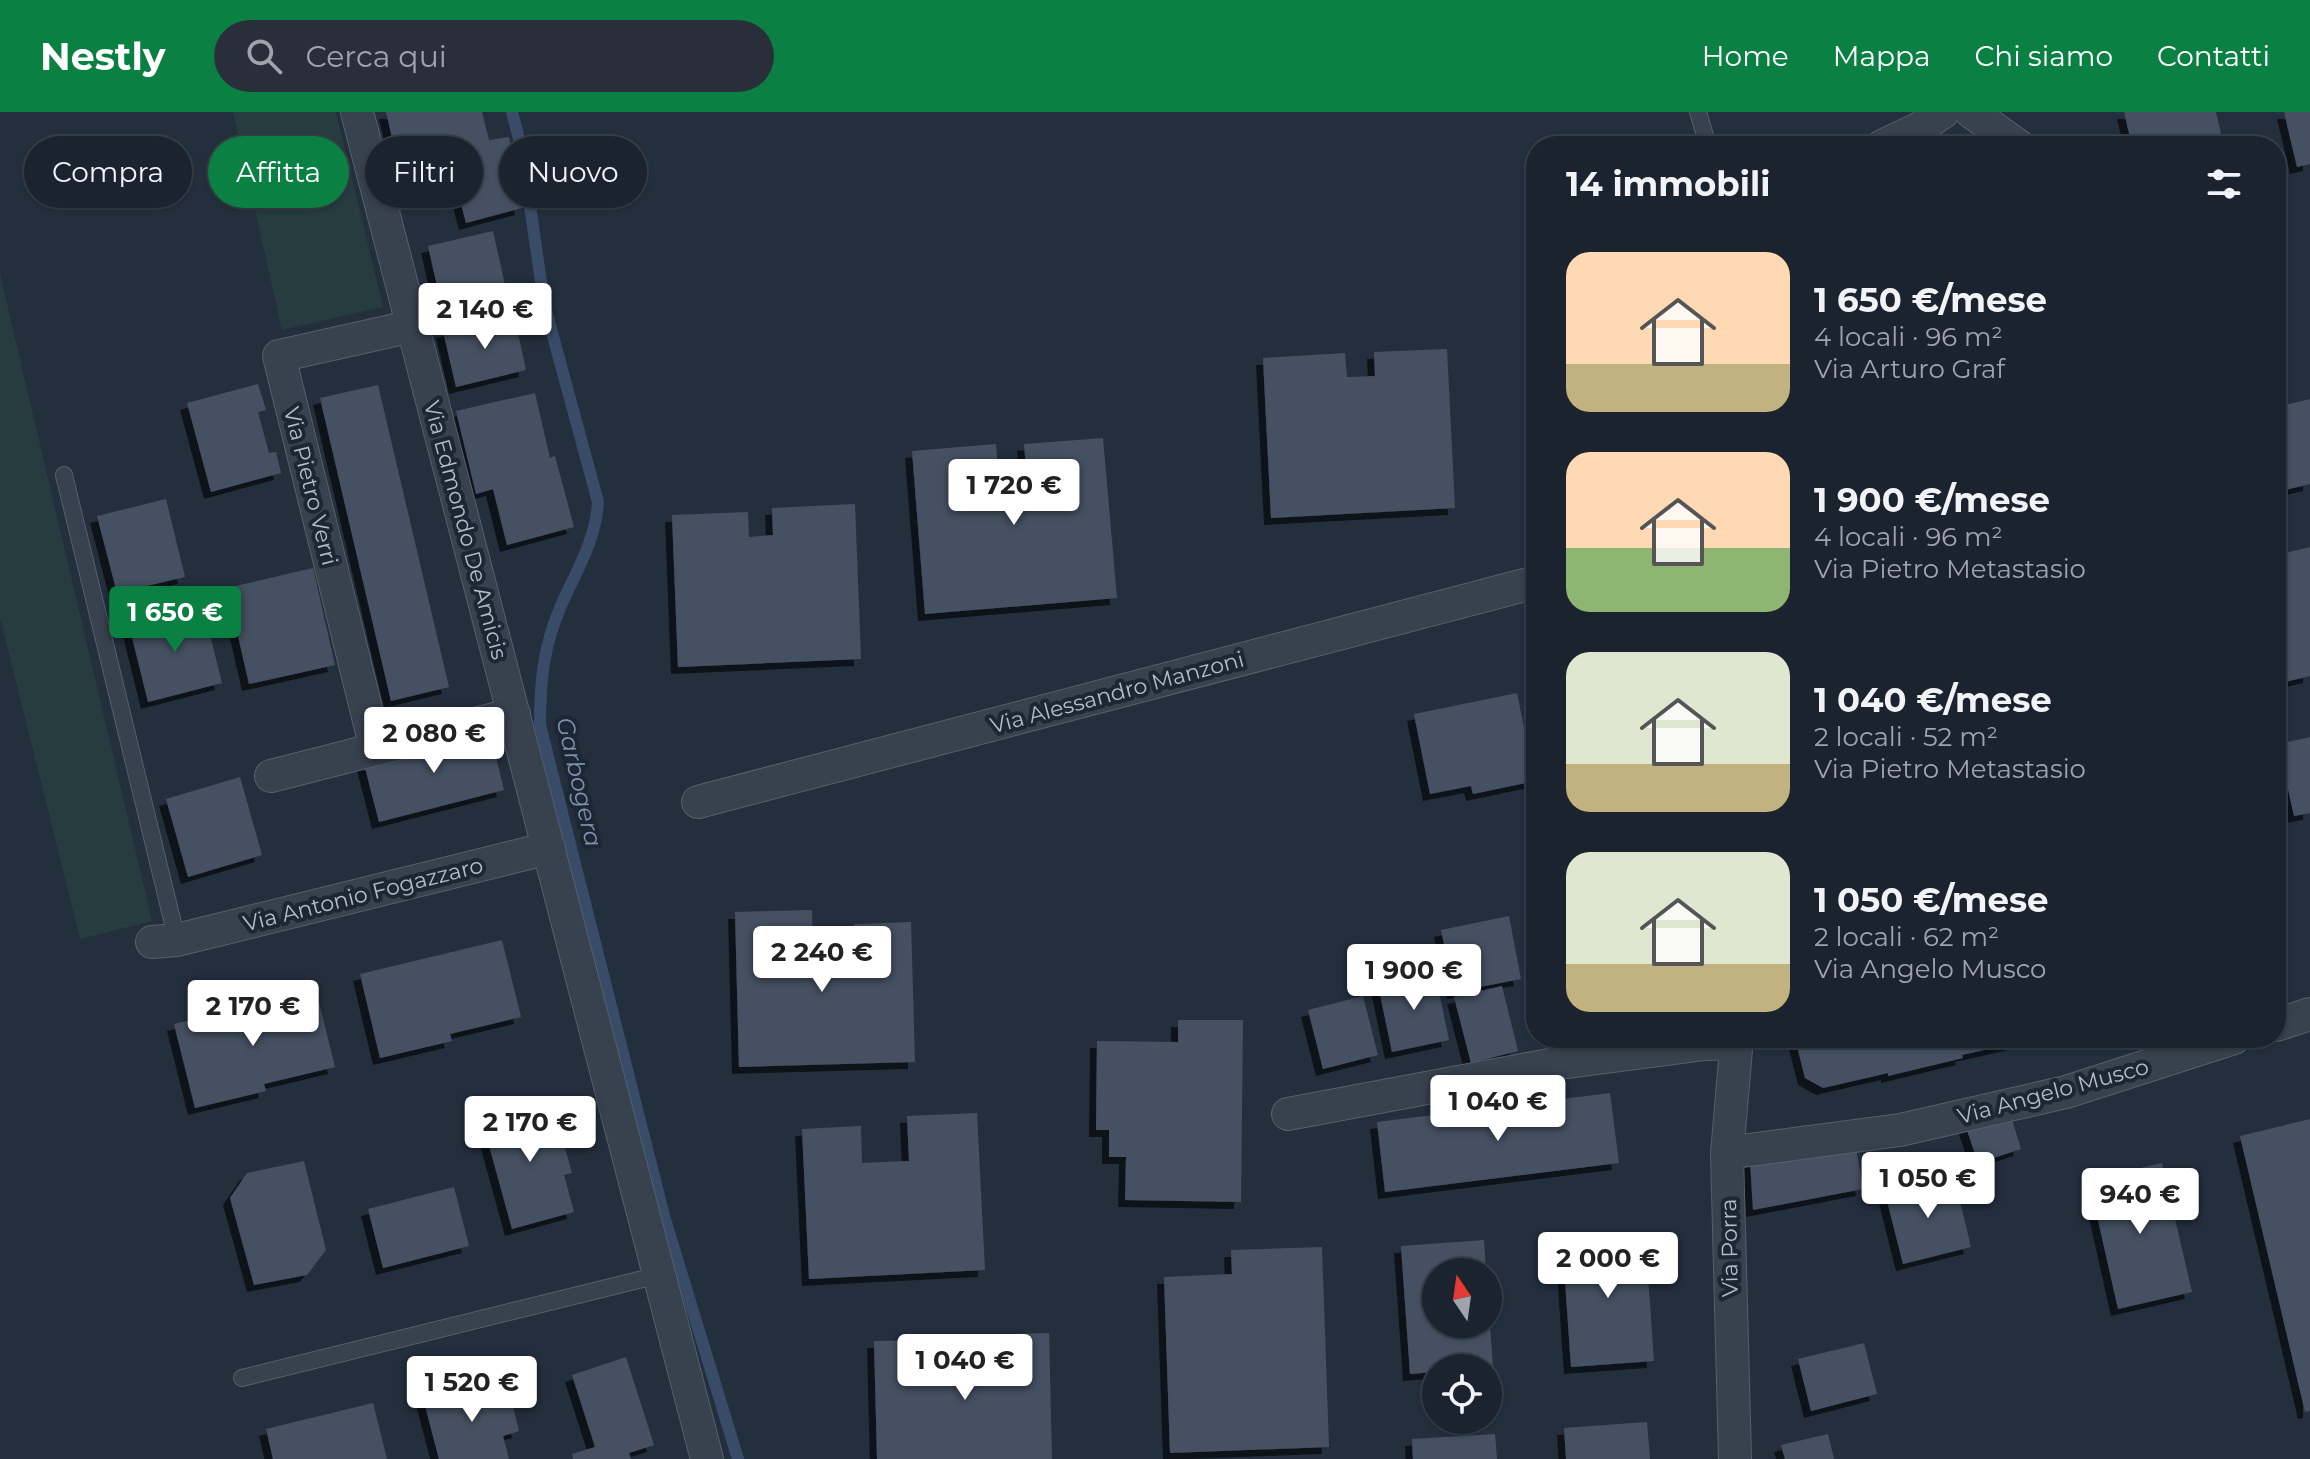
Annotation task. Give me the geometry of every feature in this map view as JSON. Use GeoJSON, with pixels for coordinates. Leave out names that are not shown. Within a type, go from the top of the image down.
{"type":"FeatureCollection","features":[{"type":"Feature","properties":{"kind":"street","name":"Via Edmondo De Amicis"},"geometry":{"type":"LineString","coordinates":[[357,112],[707,1459]]}},
{"type":"Feature","properties":{"kind":"street"},"geometry":{"type":"LineString","coordinates":[[1903,136],[1943,112]]}},
{"type":"Feature","properties":{"kind":"street"},"geometry":{"type":"LineString","coordinates":[[1971,112],[2005,136]]}},
{"type":"Feature","properties":{"kind":"street","name":"Via Pietro Verri"},"geometry":{"type":"LineString","coordinates":[[376,749],[279,356],[413,326]]}},
{"type":"Feature","properties":{"kind":"street","name":"Via Alessandro Manzoni"},"geometry":{"type":"LineString","coordinates":[[698,802],[1526,585]]}},
{"type":"Feature","properties":{"kind":"street"},"geometry":{"type":"LineString","coordinates":[[271,776],[514,714]]}},
{"type":"Feature","properties":{"kind":"street","name":"Via Antonio Fogazzaro"},"geometry":{"type":"LineString","coordinates":[[164,941],[549,848]]}},
{"type":"Feature","properties":{"kind":"street"},"geometry":{"type":"LineString","coordinates":[[2286,1022],[2310,1014]]}},
{"type":"Feature","properties":{"kind":"street"},"geometry":{"type":"LineString","coordinates":[[1288,1114],[1560,1063],[1674,1048]]}},
{"type":"Feature","properties":{"kind":"street","name":"Via Porra"},"geometry":{"type":"LineString","coordinates":[[1735,1459],[1727,1153],[1736,1048]]}},
{"type":"Feature","properties":{"kind":"street","name":"Via Angelo Musco"},"geometry":{"type":"LineString","coordinates":[[1727,1153],[1900,1130],[2066,1092],[2203,1048]]}},
{"type":"Feature","properties":{"kind":"lane"},"geometry":{"type":"LineString","coordinates":[[1698,112],[1705,136]]}},
{"type":"Feature","properties":{"kind":"lane","name":"Via Antonio Fogazzaro"},"geometry":{"type":"LineString","coordinates":[[64,475],[164,941]]}},
{"type":"Feature","properties":{"kind":"lane"},"geometry":{"type":"LineString","coordinates":[[242,1378],[659,1275]]}},
{"type":"Feature","properties":{"kind":"green space"},"geometry":{"type":"Polygon","coordinates":[[[233,112],[336,112],[342,136],[238,136],[233,112]]]}},
{"type":"Feature","properties":{"kind":"green space"},"geometry":{"type":"Polygon","coordinates":[[[349,166],[383,307],[282,330],[255,208],[349,208],[349,166]]]}},
{"type":"Feature","properties":{"kind":"green space"},"geometry":{"type":"Polygon","coordinates":[[[0,274],[152,921],[80,939],[0,617],[0,274]]]}},
{"type":"Feature","properties":{"kind":"building"},"geometry":{"type":"Polygon","coordinates":[[[386,112],[482,112],[489,140],[499,138],[499,208],[522,208],[466,223],[462,208],[483,208],[483,136],[392,136],[386,112]]]}},
{"type":"Feature","properties":{"kind":"building"},"geometry":{"type":"Polygon","coordinates":[[[2124,112],[2216,112],[2222,136],[2130,136],[2124,112]]]}},
{"type":"Feature","properties":{"kind":"building"},"geometry":{"type":"Polygon","coordinates":[[[2284,112],[2310,112],[2310,164],[2297,167],[2284,112]]]}},
{"type":"Feature","properties":{"kind":"building"},"geometry":{"type":"Polygon","coordinates":[[[493,231],[509,303],[444,317],[428,246],[493,231]]]}},
{"type":"Feature","properties":{"kind":"building"},"geometry":{"type":"Polygon","coordinates":[[[514,315],[526,370],[456,387],[443,331],[514,315]]]}},
{"type":"Feature","properties":{"kind":"building"},"geometry":{"type":"Polygon","coordinates":[[[1447,349],[1455,508],[1271,518],[1263,358],[1345,353],[1347,377],[1375,376],[1374,352],[1447,349]]]}},
{"type":"Feature","properties":{"kind":"building"},"geometry":{"type":"Polygon","coordinates":[[[258,384],[266,410],[258,412],[269,453],[276,452],[281,473],[211,492],[187,403],[258,384]]]}},
{"type":"Feature","properties":{"kind":"building"},"geometry":{"type":"Polygon","coordinates":[[[378,385],[449,687],[391,701],[320,398],[378,385]]]}},
{"type":"Feature","properties":{"kind":"building"},"geometry":{"type":"Polygon","coordinates":[[[535,393],[550,458],[555,456],[574,527],[507,545],[493,489],[476,494],[456,411],[535,393]]]}},
{"type":"Feature","properties":{"kind":"building"},"geometry":{"type":"Polygon","coordinates":[[[2310,399],[2310,484],[2286,490],[2286,405],[2310,399]]]}},
{"type":"Feature","properties":{"kind":"building"},"geometry":{"type":"Polygon","coordinates":[[[1103,438],[1117,598],[925,614],[912,451],[996,444],[998,471],[1026,469],[1024,444],[1103,438]]]}},
{"type":"Feature","properties":{"kind":"building"},"geometry":{"type":"Polygon","coordinates":[[[166,499],[185,577],[117,593],[97,516],[166,499]]]}},
{"type":"Feature","properties":{"kind":"building"},"geometry":{"type":"Polygon","coordinates":[[[855,504],[861,659],[678,667],[672,515],[748,512],[749,537],[773,535],[772,508],[855,504]]]}},
{"type":"Feature","properties":{"kind":"building"},"geometry":{"type":"Polygon","coordinates":[[[2310,547],[2310,676],[2286,682],[2286,553],[2310,547]]]}},
{"type":"Feature","properties":{"kind":"building"},"geometry":{"type":"Polygon","coordinates":[[[313,568],[335,665],[249,684],[227,588],[313,568]]]}},
{"type":"Feature","properties":{"kind":"building"},"geometry":{"type":"Polygon","coordinates":[[[203,607],[222,683],[148,702],[129,625],[203,607]]]}},
{"type":"Feature","properties":{"kind":"building"},"geometry":{"type":"Polygon","coordinates":[[[1517,693],[1526,737],[1526,783],[1473,794],[1471,786],[1430,794],[1414,714],[1517,693]]]}},
{"type":"Feature","properties":{"kind":"building"},"geometry":{"type":"Polygon","coordinates":[[[489,728],[504,790],[379,822],[363,760],[489,728]]]}},
{"type":"Feature","properties":{"kind":"building"},"geometry":{"type":"Polygon","coordinates":[[[2310,737],[2310,813],[2294,816],[2286,780],[2286,742],[2310,737]]]}},
{"type":"Feature","properties":{"kind":"building"},"geometry":{"type":"Polygon","coordinates":[[[240,777],[262,855],[188,877],[166,799],[240,777]]]}},
{"type":"Feature","properties":{"kind":"building"},"geometry":{"type":"Polygon","coordinates":[[[812,910],[813,963],[855,962],[854,924],[911,922],[915,1062],[739,1067],[735,912],[812,910]]]}},
{"type":"Feature","properties":{"kind":"building"},"geometry":{"type":"Polygon","coordinates":[[[1509,916],[1521,979],[1454,992],[1441,930],[1509,916]]]}},
{"type":"Feature","properties":{"kind":"building"},"geometry":{"type":"Polygon","coordinates":[[[502,940],[521,1017],[450,1034],[452,1041],[380,1058],[360,974],[502,940]]]}},
{"type":"Feature","properties":{"kind":"building"},"geometry":{"type":"Polygon","coordinates":[[[1435,973],[1449,1040],[1392,1052],[1378,985],[1435,973]]]}},
{"type":"Feature","properties":{"kind":"building"},"geometry":{"type":"Polygon","coordinates":[[[1502,986],[1518,1051],[1471,1063],[1454,997],[1502,986]]]}},
{"type":"Feature","properties":{"kind":"building"},"geometry":{"type":"Polygon","coordinates":[[[316,990],[335,1067],[264,1084],[266,1091],[195,1108],[174,1024],[316,990]]]}},
{"type":"Feature","properties":{"kind":"building"},"geometry":{"type":"Polygon","coordinates":[[[1363,996],[1378,1055],[1323,1069],[1308,1010],[1363,996]]]}},
{"type":"Feature","properties":{"kind":"building"},"geometry":{"type":"Polygon","coordinates":[[[1178,1020],[1243,1020],[1241,1202],[1125,1200],[1126,1157],[1109,1157],[1109,1130],[1096,1130],[1097,1041],[1178,1042],[1178,1020]]]}},
{"type":"Feature","properties":{"kind":"building"},"geometry":{"type":"Polygon","coordinates":[[[1798,1048],[1993,1048],[1888,1076],[1888,1073],[1823,1088],[1805,1078],[1798,1048]]]}},
{"type":"Feature","properties":{"kind":"building"},"geometry":{"type":"Polygon","coordinates":[[[1610,1093],[1619,1163],[1385,1192],[1377,1122],[1610,1093]]]}},
{"type":"Feature","properties":{"kind":"building"},"geometry":{"type":"Polygon","coordinates":[[[552,1101],[572,1173],[564,1175],[574,1212],[512,1229],[482,1120],[552,1101]]]}},
{"type":"Feature","properties":{"kind":"building"},"geometry":{"type":"Polygon","coordinates":[[[977,1113],[985,1270],[809,1279],[802,1129],[861,1126],[862,1163],[909,1161],[907,1116],[977,1113]]]}},
{"type":"Feature","properties":{"kind":"building"},"geometry":{"type":"Polygon","coordinates":[[[2010,1113],[2021,1149],[1978,1163],[1966,1127],[2010,1113]]]}},
{"type":"Feature","properties":{"kind":"building"},"geometry":{"type":"Polygon","coordinates":[[[2310,1119],[2310,1411],[2305,1412],[2240,1136],[2310,1119]]]}},
{"type":"Feature","properties":{"kind":"building"},"geometry":{"type":"Polygon","coordinates":[[[1855,1141],[1863,1189],[1753,1210],[1750,1161],[1855,1141]]]}},
{"type":"Feature","properties":{"kind":"building"},"geometry":{"type":"Polygon","coordinates":[[[304,1161],[326,1250],[307,1275],[254,1285],[230,1198],[247,1173],[304,1161]]]}},
{"type":"Feature","properties":{"kind":"building"},"geometry":{"type":"Polygon","coordinates":[[[2162,1163],[2192,1292],[2118,1309],[2089,1180],[2162,1163]]]}},
{"type":"Feature","properties":{"kind":"building"},"geometry":{"type":"Polygon","coordinates":[[[1954,1176],[1971,1247],[1903,1264],[1885,1193],[1954,1176]]]}},
{"type":"Feature","properties":{"kind":"building"},"geometry":{"type":"Polygon","coordinates":[[[454,1187],[469,1246],[383,1268],[368,1209],[454,1187]]]}},
{"type":"Feature","properties":{"kind":"building"},"geometry":{"type":"Polygon","coordinates":[[[1645,1232],[1654,1361],[1571,1367],[1562,1238],[1645,1232]]]}},
{"type":"Feature","properties":{"kind":"building"},"geometry":{"type":"Polygon","coordinates":[[[1484,1240],[1485,1258],[1422,1258],[1422,1338],[1491,1338],[1492,1354],[1422,1354],[1422,1373],[1410,1374],[1401,1246],[1484,1240]]]}},
{"type":"Feature","properties":{"kind":"building"},"geometry":{"type":"Polygon","coordinates":[[[1322,1247],[1329,1447],[1170,1453],[1164,1277],[1232,1274],[1231,1250],[1322,1247]]]}},
{"type":"Feature","properties":{"kind":"building"},"geometry":{"type":"Polygon","coordinates":[[[1049,1333],[1052,1459],[877,1459],[874,1341],[926,1340],[927,1379],[977,1377],[976,1335],[1049,1333]]]}},
{"type":"Feature","properties":{"kind":"building"},"geometry":{"type":"Polygon","coordinates":[[[1864,1343],[1877,1394],[1811,1411],[1798,1359],[1864,1343]]]}},
{"type":"Feature","properties":{"kind":"building"},"geometry":{"type":"Polygon","coordinates":[[[626,1357],[654,1445],[629,1453],[631,1459],[573,1459],[572,1454],[595,1447],[572,1375],[626,1357]]]}},
{"type":"Feature","properties":{"kind":"building"},"geometry":{"type":"Polygon","coordinates":[[[508,1386],[519,1431],[503,1436],[509,1459],[439,1459],[423,1398],[459,1389],[476,1394],[508,1386]]]}},
{"type":"Feature","properties":{"kind":"building"},"geometry":{"type":"Polygon","coordinates":[[[373,1403],[387,1459],[273,1459],[266,1429],[373,1403]]]}},
{"type":"Feature","properties":{"kind":"building"},"geometry":{"type":"Polygon","coordinates":[[[1647,1422],[1650,1459],[1566,1459],[1564,1428],[1647,1422]]]}},
{"type":"Feature","properties":{"kind":"building"},"geometry":{"type":"Polygon","coordinates":[[[1495,1434],[1497,1459],[1413,1459],[1412,1439],[1495,1434]]]}},
{"type":"Feature","properties":{"kind":"building"},"geometry":{"type":"Polygon","coordinates":[[[1828,1434],[1834,1459],[1785,1459],[1781,1445],[1828,1434]]]}},
{"type":"Feature","properties":{"kind":"waterway","name":"Garbogera"},"geometry":{"type":"LineString","coordinates":[[512,112],[522,150],[544,303],[598,502],[589,543],[560,608],[546,652],[540,725],[664,1216],[738,1459]]}}]}
